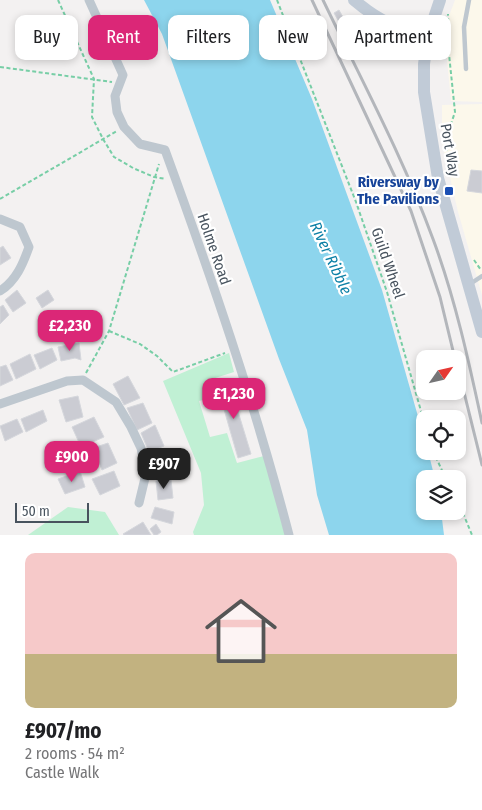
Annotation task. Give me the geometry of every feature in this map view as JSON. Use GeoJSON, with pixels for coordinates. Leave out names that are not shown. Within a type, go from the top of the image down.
{"type":"FeatureCollection","features":[{"type":"Feature","properties":{"kind":"street"},"geometry":{"type":"LineString","coordinates":[[89,0],[123,75],[115,96],[118,112],[124,127],[140,144],[165,150]]}},
{"type":"Feature","properties":{"kind":"street"},"geometry":{"type":"LineString","coordinates":[[354,0],[375,15]]}},
{"type":"Feature","properties":{"kind":"street","name":"Port Way"},"geometry":{"type":"LineString","coordinates":[[425,60],[424,92],[438,178],[482,332]]}},
{"type":"Feature","properties":{"kind":"street","name":"Holme Road"},"geometry":{"type":"LineString","coordinates":[[165,150],[242,370],[289,535]]}},
{"type":"Feature","properties":{"kind":"street"},"geometry":{"type":"LineString","coordinates":[[0,220],[20,227],[28,247],[22,266],[8,286],[0,291]]}},
{"type":"Feature","properties":{"kind":"street"},"geometry":{"type":"LineString","coordinates":[[0,404],[67,381],[83,380],[116,402],[141,448],[146,474],[140,503]]}},
{"type":"Feature","properties":{"kind":"lane"},"geometry":{"type":"LineString","coordinates":[[466,69],[464,27],[469,0]]}},
{"type":"Feature","properties":{"kind":"lane"},"geometry":{"type":"LineString","coordinates":[[468,285],[482,276]]}},
{"type":"Feature","properties":{"kind":"path"},"geometry":{"type":"LineString","coordinates":[[58,0],[94,79],[92,117],[114,157],[154,177],[176,181]]}},
{"type":"Feature","properties":{"kind":"path","name":"Guild Wheel"},"geometry":{"type":"LineString","coordinates":[[277,0],[352,193],[388,292],[421,410]]}},
{"type":"Feature","properties":{"kind":"path"},"geometry":{"type":"LineString","coordinates":[[445,4],[448,14],[448,54],[455,112],[446,136],[447,163]]}},
{"type":"Feature","properties":{"kind":"path"},"geometry":{"type":"LineString","coordinates":[[0,67],[120,83]]}},
{"type":"Feature","properties":{"kind":"path"},"geometry":{"type":"LineString","coordinates":[[0,199],[124,127]]}},
{"type":"Feature","properties":{"kind":"path"},"geometry":{"type":"LineString","coordinates":[[83,380],[109,331],[154,177],[165,150]]}},
{"type":"Feature","properties":{"kind":"path"},"geometry":{"type":"LineString","coordinates":[[473,258],[482,270]]}},
{"type":"Feature","properties":{"kind":"path"},"geometry":{"type":"LineString","coordinates":[[109,331],[140,344],[157,356],[173,372],[234,349]]}},
{"type":"Feature","properties":{"kind":"path"},"geometry":{"type":"LineString","coordinates":[[466,520],[472,535]]}},
{"type":"Feature","properties":{"kind":"shaded area"},"geometry":{"type":"Polygon","coordinates":[[[455,0],[482,0],[482,102],[451,101],[447,60],[451,60],[451,15],[449,15],[455,0]]]}},
{"type":"Feature","properties":{"kind":"shaded area"},"geometry":{"type":"Polygon","coordinates":[[[482,104],[482,295],[458,212],[442,143],[442,105],[482,104]]]}},
{"type":"Feature","properties":{"kind":"green space"},"geometry":{"type":"Polygon","coordinates":[[[229,353],[234,372],[209,380],[213,397],[199,401],[210,437],[227,433],[237,463],[264,456],[285,535],[194,535],[193,532],[204,505],[201,473],[163,381],[229,353]]]}},
{"type":"Feature","properties":{"kind":"green space"},"geometry":{"type":"Polygon","coordinates":[[[68,507],[105,512],[119,535],[28,535],[68,507]]]}},
{"type":"Feature","properties":{"kind":"water","name":"River Ribble"},"geometry":{"type":"Polygon","coordinates":[[[144,0],[270,0],[276,15],[259,15],[259,60],[295,60],[312,99],[382,290],[416,410],[416,460],[430,460],[433,470],[416,470],[416,520],[442,520],[444,535],[329,535],[317,495],[307,430],[279,359],[171,60],[249,60],[249,15],[168,15],[168,51],[158,26],[158,15],[152,15],[144,0]]]}},
{"type":"Feature","properties":{"kind":"building"},"geometry":{"type":"Polygon","coordinates":[[[339,10],[342,15],[337,15],[337,18],[334,13],[339,10]]]}},
{"type":"Feature","properties":{"kind":"building"},"geometry":{"type":"Polygon","coordinates":[[[471,170],[482,171],[482,193],[467,191],[471,170]]]}},
{"type":"Feature","properties":{"kind":"building"},"geometry":{"type":"Polygon","coordinates":[[[3,246],[11,258],[0,265],[0,248],[3,246]]]}},
{"type":"Feature","properties":{"kind":"building"},"geometry":{"type":"Polygon","coordinates":[[[17,290],[26,303],[13,312],[5,300],[17,290]]]}},
{"type":"Feature","properties":{"kind":"building"},"geometry":{"type":"Polygon","coordinates":[[[48,290],[54,300],[42,308],[36,298],[48,290]]]}},
{"type":"Feature","properties":{"kind":"building"},"geometry":{"type":"Polygon","coordinates":[[[3,305],[9,315],[0,324],[0,307],[3,305]]]}},
{"type":"Feature","properties":{"kind":"building"},"geometry":{"type":"Polygon","coordinates":[[[79,343],[81,360],[75,358],[61,361],[58,347],[79,343]]]}},
{"type":"Feature","properties":{"kind":"building"},"geometry":{"type":"Polygon","coordinates":[[[52,348],[57,360],[40,369],[34,355],[52,348]]]}},
{"type":"Feature","properties":{"kind":"building"},"geometry":{"type":"Polygon","coordinates":[[[30,354],[36,369],[16,379],[10,364],[30,354]]]}},
{"type":"Feature","properties":{"kind":"building"},"geometry":{"type":"Polygon","coordinates":[[[6,365],[13,380],[0,386],[0,367],[6,365]]]}},
{"type":"Feature","properties":{"kind":"building"},"geometry":{"type":"Polygon","coordinates":[[[128,376],[140,398],[124,405],[113,384],[128,376]]]}},
{"type":"Feature","properties":{"kind":"building"},"geometry":{"type":"Polygon","coordinates":[[[229,382],[251,454],[238,458],[217,385],[229,382]]]}},
{"type":"Feature","properties":{"kind":"building"},"geometry":{"type":"Polygon","coordinates":[[[78,396],[83,417],[66,422],[59,400],[78,396]]]}},
{"type":"Feature","properties":{"kind":"building"},"geometry":{"type":"Polygon","coordinates":[[[143,403],[152,423],[137,430],[127,408],[143,403]]]}},
{"type":"Feature","properties":{"kind":"building"},"geometry":{"type":"Polygon","coordinates":[[[43,410],[47,421],[26,432],[21,419],[43,410]]]}},
{"type":"Feature","properties":{"kind":"building"},"geometry":{"type":"Polygon","coordinates":[[[94,417],[104,437],[81,447],[72,427],[94,417]]]}},
{"type":"Feature","properties":{"kind":"building"},"geometry":{"type":"Polygon","coordinates":[[[17,419],[23,432],[5,441],[0,426],[17,419]]]}},
{"type":"Feature","properties":{"kind":"building"},"geometry":{"type":"Polygon","coordinates":[[[155,425],[164,446],[149,452],[141,433],[155,425]]]}},
{"type":"Feature","properties":{"kind":"building"},"geometry":{"type":"Polygon","coordinates":[[[108,443],[117,463],[102,470],[93,448],[108,443]]]}},
{"type":"Feature","properties":{"kind":"building"},"geometry":{"type":"Polygon","coordinates":[[[167,452],[171,471],[156,476],[151,456],[167,452]]]}},
{"type":"Feature","properties":{"kind":"building"},"geometry":{"type":"Polygon","coordinates":[[[80,471],[85,487],[65,494],[58,479],[80,471]]]}},
{"type":"Feature","properties":{"kind":"building"},"geometry":{"type":"Polygon","coordinates":[[[114,471],[120,486],[100,495],[92,479],[114,471]]]}},
{"type":"Feature","properties":{"kind":"building"},"geometry":{"type":"Polygon","coordinates":[[[171,480],[173,498],[158,500],[156,481],[171,480]]]}},
{"type":"Feature","properties":{"kind":"building"},"geometry":{"type":"Polygon","coordinates":[[[155,507],[174,512],[172,524],[151,518],[155,507]]]}},
{"type":"Feature","properties":{"kind":"building"},"geometry":{"type":"Polygon","coordinates":[[[143,522],[151,535],[123,534],[143,522]]]}},
{"type":"Feature","properties":{"kind":"building"},"geometry":{"type":"Polygon","coordinates":[[[156,524],[161,532],[154,535],[150,529],[156,524]]]}},
{"type":"Feature","properties":{"kind":"railway"},"geometry":{"type":"LineString","coordinates":[[312,0],[411,211],[440,297],[453,350]]}},
{"type":"Feature","properties":{"kind":"railway"},"geometry":{"type":"LineString","coordinates":[[323,0],[395,148],[433,239],[455,307],[482,423]]}},
{"type":"Feature","properties":{"kind":"railway"},"geometry":{"type":"LineString","coordinates":[[466,400],[482,465]]}},
{"type":"Feature","properties":{"kind":"place","name":"Riversway by The Pavilions"},"geometry":{"type":"Point","coordinates":[449,191]}}]}
